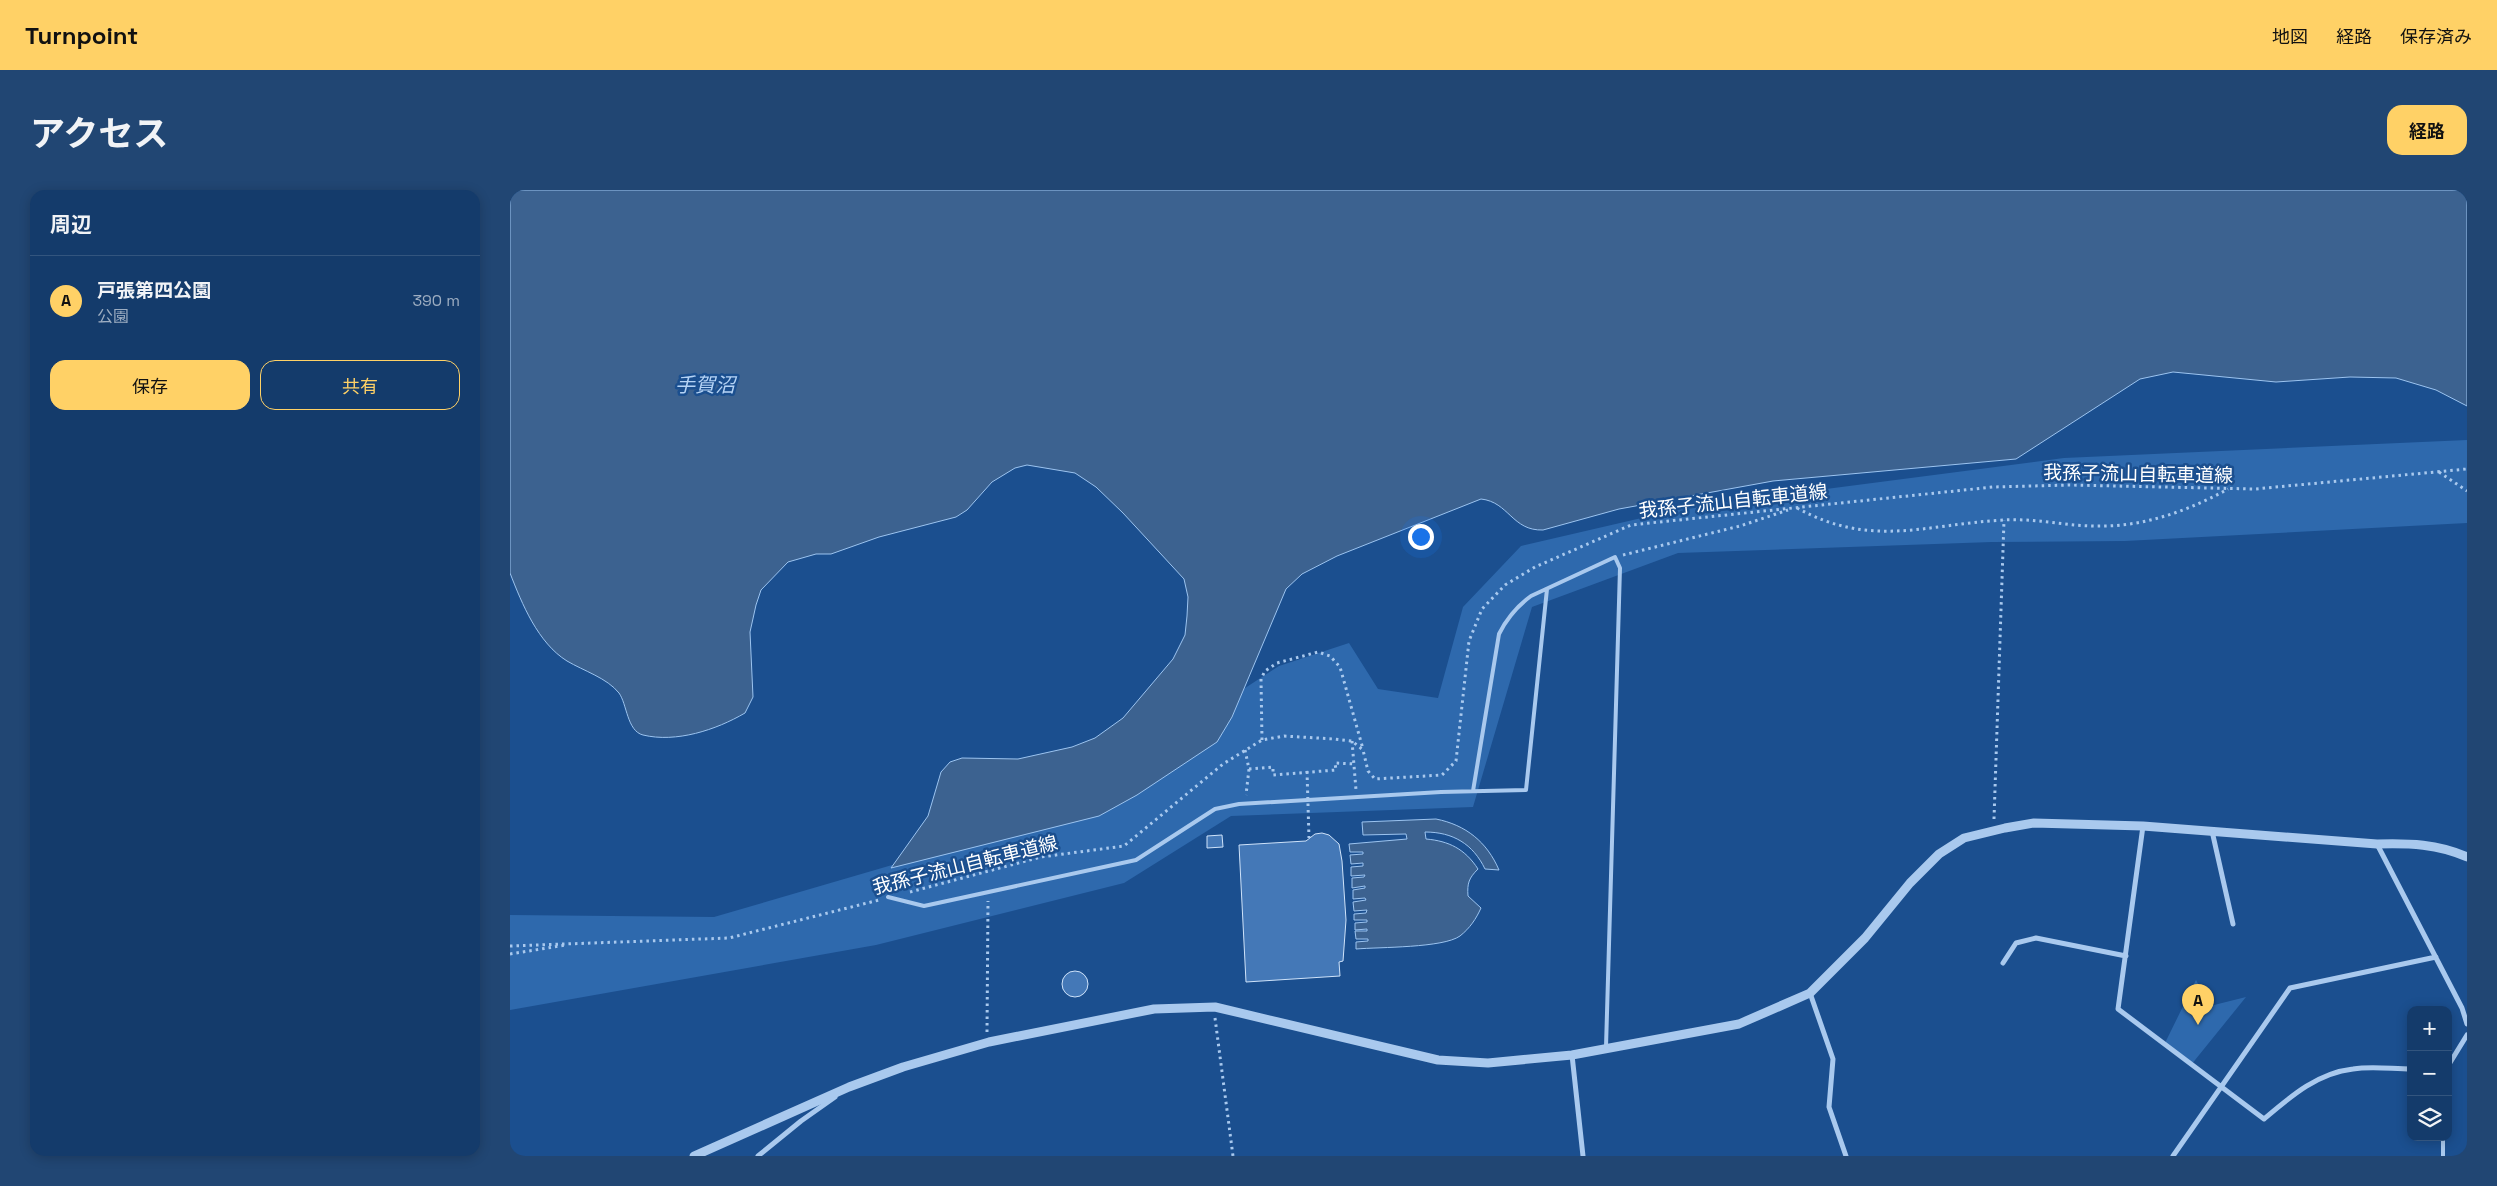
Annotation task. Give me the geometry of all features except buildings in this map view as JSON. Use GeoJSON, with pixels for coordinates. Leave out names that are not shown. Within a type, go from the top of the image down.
{"type":"FeatureCollection","features":[{"type":"Feature","properties":{"kind":"street"},"geometry":{"type":"LineString","coordinates":[[694,1156],[849,1087],[903,1067],[989,1042],[1154,1009],[1215,1007],[1438,1060],[1488,1063],[1572,1055],[1606,1047],[1739,1024],[1810,993],[1865,938],[1910,883],[1939,854],[1964,838],[1994,830],[2034,823],[2143,826],[2377,844],[2416,843],[2451,850],[2467,856]]}},
{"type":"Feature","properties":{"kind":"street"},"geometry":{"type":"LineString","coordinates":[[2143,826],[2118,1010],[2264,1119],[2300,1088],[2334,1074],[2353,1069],[2407,1068]]}},
{"type":"Feature","properties":{"kind":"street"},"geometry":{"type":"LineString","coordinates":[[2212,831],[2233,924]]}},
{"type":"Feature","properties":{"kind":"street"},"geometry":{"type":"LineString","coordinates":[[2377,844],[2462,1008],[2467,1024]]}},
{"type":"Feature","properties":{"kind":"street"},"geometry":{"type":"LineString","coordinates":[[2003,963],[2016,943],[2036,938],[2126,956]]}},
{"type":"Feature","properties":{"kind":"street"},"geometry":{"type":"LineString","coordinates":[[2173,1156],[2290,988],[2436,957]]}},
{"type":"Feature","properties":{"kind":"street"},"geometry":{"type":"LineString","coordinates":[[1810,993],[1833,1059],[1829,1107],[1846,1156]]}},
{"type":"Feature","properties":{"kind":"street"},"geometry":{"type":"LineString","coordinates":[[2452,1059],[2467,1035]]}},
{"type":"Feature","properties":{"kind":"street"},"geometry":{"type":"LineString","coordinates":[[1572,1055],[1583,1156]]}},
{"type":"Feature","properties":{"kind":"street"},"geometry":{"type":"LineString","coordinates":[[758,1156],[801,1121],[849,1087]]}},
{"type":"Feature","properties":{"kind":"lane"},"geometry":{"type":"LineString","coordinates":[[1473,791],[1499,634],[1506,620],[1519,605],[1547,589],[1615,557],[1620,568],[1606,1047]]}},
{"type":"Feature","properties":{"kind":"lane"},"geometry":{"type":"LineString","coordinates":[[888,898],[924,906],[1136,860],[1214,809],[1239,804],[1473,791],[1526,790],[1547,589]]}},
{"type":"Feature","properties":{"kind":"lane"},"geometry":{"type":"LineString","coordinates":[[2442,1156],[2444,1141]]}},
{"type":"Feature","properties":{"kind":"path","name":"我孫子流山自転車道線"},"geometry":{"type":"LineString","coordinates":[[1363,750],[1368,771],[1375,779],[1442,775],[1456,761],[1469,641],[1482,609],[1505,585],[1535,567],[1631,525],[1993,487],[2070,485],[2255,489],[2467,469]]}},
{"type":"Feature","properties":{"kind":"path"},"geometry":{"type":"LineString","coordinates":[[2438,472],[2467,491]]}},
{"type":"Feature","properties":{"kind":"path"},"geometry":{"type":"LineString","coordinates":[[1615,557],[1740,526],[1796,508],[1818,520],[1881,533],[2004,520],[2055,521],[2101,526],[2142,523],[2202,503],[2229,489]]}},
{"type":"Feature","properties":{"kind":"path"},"geometry":{"type":"LineString","coordinates":[[1994,830],[2004,520]]}},
{"type":"Feature","properties":{"kind":"path"},"geometry":{"type":"LineString","coordinates":[[1262,740],[1261,679],[1265,671],[1277,663],[1318,652],[1330,656],[1340,667],[1363,750]]}},
{"type":"Feature","properties":{"kind":"path","name":"我孫子流山自転車道線"},"geometry":{"type":"LineString","coordinates":[[510,946],[730,938],[1041,857],[1124,846],[1223,764],[1262,740],[1292,737],[1352,741]]}},
{"type":"Feature","properties":{"kind":"path"},"geometry":{"type":"LineString","coordinates":[[1352,741],[1363,750]]}},
{"type":"Feature","properties":{"kind":"path"},"geometry":{"type":"LineString","coordinates":[[1352,741],[1356,781]]}},
{"type":"Feature","properties":{"kind":"path"},"geometry":{"type":"LineString","coordinates":[[1245,749],[1249,768],[1247,787]]}},
{"type":"Feature","properties":{"kind":"path"},"geometry":{"type":"LineString","coordinates":[[1249,768],[1273,767],[1273,775],[1336,770],[1335,763],[1354,764]]}},
{"type":"Feature","properties":{"kind":"path"},"geometry":{"type":"LineString","coordinates":[[1307,771],[1309,838]]}},
{"type":"Feature","properties":{"kind":"path"},"geometry":{"type":"LineString","coordinates":[[988,891],[987,1033],[989,1042]]}},
{"type":"Feature","properties":{"kind":"path"},"geometry":{"type":"LineString","coordinates":[[510,954],[585,942]]}},
{"type":"Feature","properties":{"kind":"path"},"geometry":{"type":"LineString","coordinates":[[1215,1007],[1215,1027],[1233,1156]]}},
{"type":"Feature","properties":{"kind":"shaded area"},"geometry":{"type":"Polygon","coordinates":[[[2467,440],[2467,523],[2125,541],[1992,542],[1678,553],[1532,607],[1473,807],[1231,816],[1124,883],[876,945],[510,1010],[510,915],[714,917],[1039,822],[1279,666],[1349,643],[1378,689],[1438,698],[1463,607],[1521,546],[1689,507],[2064,458],[2467,440]]]}},
{"type":"Feature","properties":{"kind":"shaded area"},"geometry":{"type":"Polygon","coordinates":[[[2196,980],[2210,1006],[2246,997],[2191,1065],[2164,1045],[2196,980]]]}},
{"type":"Feature","properties":{"kind":"water","name":"手賀沼"},"geometry":{"type":"Polygon","coordinates":[[[510,190],[2467,190],[2467,406],[2436,390],[2396,378],[2350,377],[2276,382],[2173,372],[2140,379],[2016,459],[1773,481],[1619,509],[1543,530],[1524,526],[1498,505],[1481,499],[1337,556],[1302,574],[1286,589],[1232,717],[1217,742],[1137,795],[1099,816],[891,868],[928,816],[941,772],[950,762],[962,758],[1018,759],[1072,747],[1095,738],[1123,718],[1173,659],[1185,635],[1188,597],[1184,579],[1123,513],[1096,487],[1075,473],[1027,465],[1015,468],[992,482],[967,510],[956,517],[879,537],[831,554],[816,554],[788,562],[761,590],[756,605],[750,632],[753,697],[745,713],[709,730],[696,733],[669,737],[643,735],[630,723],[622,698],[614,688],[602,679],[567,661],[548,644],[532,622],[510,573],[510,190]]]}},
{"type":"Feature","properties":{"kind":"water"},"geometry":{"type":"Polygon","coordinates":[[[1436,819],[1466,830],[1474,836],[1488,851],[1499,870],[1485,869],[1468,846],[1461,841],[1444,834],[1425,832],[1426,839],[1449,844],[1462,851],[1478,869],[1469,881],[1468,888],[1468,896],[1481,908],[1475,920],[1460,936],[1440,943],[1356,949],[1356,942],[1368,941],[1368,939],[1356,939],[1355,931],[1367,931],[1367,929],[1355,930],[1355,923],[1367,922],[1367,920],[1354,920],[1354,914],[1366,913],[1367,910],[1354,911],[1353,902],[1366,900],[1365,898],[1353,899],[1353,890],[1365,888],[1365,886],[1352,888],[1352,878],[1364,877],[1365,875],[1351,876],[1351,867],[1363,866],[1363,863],[1351,864],[1350,855],[1363,854],[1363,852],[1350,852],[1349,844],[1407,839],[1406,834],[1363,835],[1362,822],[1436,819]]]}},
{"type":"Feature","properties":{"kind":"place","name":"戸張第四公園"},"geometry":{"type":"Point","coordinates":[2198,1025]}}]}
